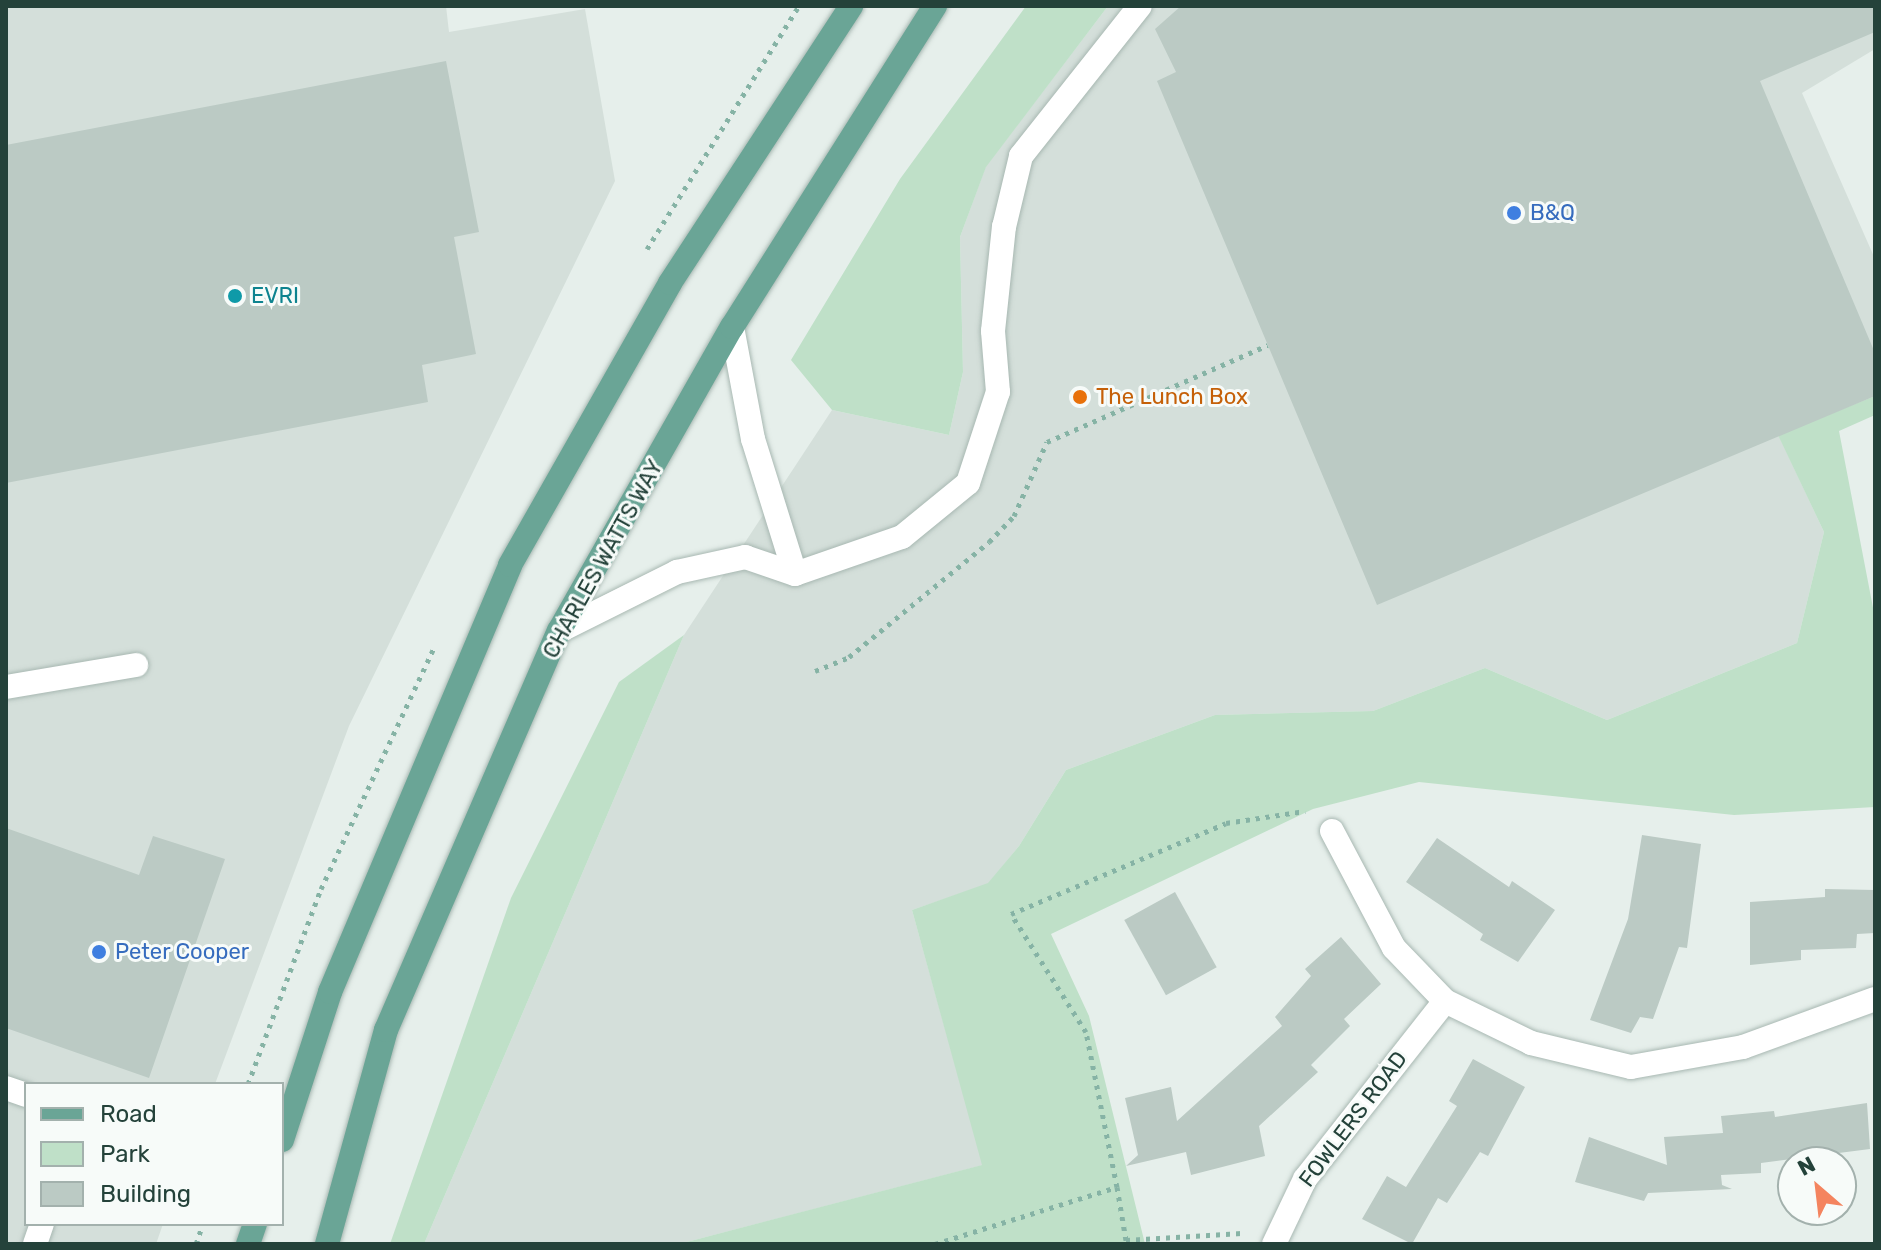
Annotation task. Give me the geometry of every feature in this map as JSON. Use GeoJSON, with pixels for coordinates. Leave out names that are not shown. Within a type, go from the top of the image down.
{"type":"FeatureCollection","features":[{"type":"Feature","properties":{"kind":"main road"},"geometry":{"type":"LineString","coordinates":[[284,1134],[330,992],[510,565],[670,283],[851,6]]}},
{"type":"Feature","properties":{"kind":"main road","name":"CHARLES WATTS WAY"},"geometry":{"type":"LineString","coordinates":[[327,1244],[386,1030],[559,631],[732,327],[935,6]]}},
{"type":"Feature","properties":{"kind":"street"},"geometry":{"type":"LineString","coordinates":[[559,631],[677,572],[745,557],[795,574],[902,537],[968,483],[998,392],[993,331],[1004,227],[1021,156],[1140,6]]}},
{"type":"Feature","properties":{"kind":"street"},"geometry":{"type":"LineString","coordinates":[[732,327],[753,439],[795,574]]}},
{"type":"Feature","properties":{"kind":"street"},"geometry":{"type":"LineString","coordinates":[[6,687],[136,665]]}},
{"type":"Feature","properties":{"kind":"street"},"geometry":{"type":"LineString","coordinates":[[1332,831],[1394,948],[1445,1001],[1531,1043],[1631,1067],[1743,1047],[1875,999]]}},
{"type":"Feature","properties":{"kind":"street","name":"FOWLERS ROAD"},"geometry":{"type":"LineString","coordinates":[[1276,1237],[1305,1179],[1445,1001]]}},
{"type":"Feature","properties":{"kind":"path"},"geometry":{"type":"LineString","coordinates":[[815,671],[849,657],[989,542],[1014,516],[1047,442],[1268,345]]}},
{"type":"Feature","properties":{"kind":"path"},"geometry":{"type":"LineString","coordinates":[[1276,1237],[1126,1240],[1086,1032],[1011,914],[1226,823],[1313,809],[1332,831]]}},
{"type":"Feature","properties":{"kind":"path"},"geometry":{"type":"LineString","coordinates":[[935,1244],[1117,1187]]}},
{"type":"Feature","properties":{"kind":"shaded area"},"geometry":{"type":"Polygon","coordinates":[[[6,6],[446,6],[449,32],[585,9],[615,181],[349,726],[216,1082],[24,1082],[24,1226],[162,1226],[156,1244],[6,1244],[6,6]]]}},
{"type":"Feature","properties":{"kind":"shaded area"},"geometry":{"type":"Polygon","coordinates":[[[1108,6],[1875,6],[1875,49],[1802,93],[1875,259],[1875,396],[1779,436],[1824,532],[1797,643],[1607,720],[1485,668],[1373,711],[1215,715],[1066,770],[1019,846],[988,884],[912,910],[983,1165],[679,1244],[424,1244],[684,635],[832,410],[949,435],[963,372],[960,237],[986,166],[1108,6]]]}},
{"type":"Feature","properties":{"kind":"green space"},"geometry":{"type":"Polygon","coordinates":[[[1026,6],[1108,6],[986,167],[960,237],[963,372],[949,435],[832,410],[791,360],[900,179],[1026,6]]]}},
{"type":"Feature","properties":{"kind":"green space"},"geometry":{"type":"Polygon","coordinates":[[[1875,396],[1875,415],[1839,431],[1875,618],[1875,807],[1734,815],[1419,782],[1313,809],[1051,934],[1089,1016],[1145,1244],[679,1244],[982,1165],[912,910],[988,883],[1019,846],[1066,770],[1215,715],[1373,711],[1485,668],[1607,720],[1797,643],[1824,532],[1778,435],[1875,396]]]}},
{"type":"Feature","properties":{"kind":"green space"},"geometry":{"type":"Polygon","coordinates":[[[684,635],[424,1244],[390,1244],[511,898],[619,682],[684,635]]]}},
{"type":"Feature","properties":{"kind":"building","name":"B&Q"},"geometry":{"type":"Polygon","coordinates":[[[1181,6],[1875,6],[1875,32],[1760,81],[1875,353],[1875,396],[1377,605],[1157,81],[1176,72],[1155,29],[1181,6]]]}},
{"type":"Feature","properties":{"kind":"building","name":"EVRI"},"geometry":{"type":"Polygon","coordinates":[[[446,61],[479,232],[454,237],[476,354],[422,365],[428,402],[6,483],[6,145],[446,61]]]}},
{"type":"Feature","properties":{"kind":"building","name":"Peter Cooper"},"geometry":{"type":"Polygon","coordinates":[[[6,828],[139,875],[153,836],[225,859],[149,1078],[6,1028],[6,828]]]}},
{"type":"Feature","properties":{"kind":"building"},"geometry":{"type":"Polygon","coordinates":[[[1642,835],[1701,844],[1687,948],[1679,947],[1653,1019],[1640,1017],[1631,1033],[1590,1020],[1628,919],[1642,835]]]}},
{"type":"Feature","properties":{"kind":"building"},"geometry":{"type":"Polygon","coordinates":[[[1437,838],[1509,887],[1512,881],[1555,910],[1518,962],[1480,940],[1483,934],[1406,882],[1437,838]]]}},
{"type":"Feature","properties":{"kind":"building"},"geometry":{"type":"Polygon","coordinates":[[[1825,889],[1875,890],[1875,933],[1857,934],[1856,948],[1801,950],[1801,960],[1750,965],[1750,902],[1825,897],[1825,889]]]}},
{"type":"Feature","properties":{"kind":"building"},"geometry":{"type":"Polygon","coordinates":[[[1175,892],[1217,967],[1166,995],[1124,920],[1175,892]]]}},
{"type":"Feature","properties":{"kind":"building"},"geometry":{"type":"Polygon","coordinates":[[[1341,937],[1381,984],[1344,1019],[1350,1026],[1311,1065],[1318,1072],[1259,1126],[1265,1156],[1191,1175],[1186,1152],[1126,1166],[1138,1155],[1125,1098],[1171,1087],[1177,1121],[1282,1026],[1275,1017],[1311,976],[1305,969],[1341,937]]]}},
{"type":"Feature","properties":{"kind":"building"},"geometry":{"type":"Polygon","coordinates":[[[1473,1059],[1525,1087],[1488,1156],[1480,1152],[1447,1203],[1438,1198],[1412,1244],[1362,1219],[1387,1176],[1406,1187],[1457,1106],[1449,1101],[1473,1059]]]}},
{"type":"Feature","properties":{"kind":"building"},"geometry":{"type":"Polygon","coordinates":[[[1867,1103],[1870,1149],[1857,1151],[1857,1146],[1777,1146],[1777,1161],[1761,1163],[1761,1173],[1721,1175],[1722,1185],[1732,1189],[1648,1193],[1644,1201],[1575,1182],[1589,1137],[1667,1165],[1664,1137],[1723,1133],[1721,1116],[1774,1111],[1775,1117],[1867,1103]]]}},
{"type":"Feature","properties":{"kind":"place","name":"B&Q"},"geometry":{"type":"Point","coordinates":[1514,213]}},
{"type":"Feature","properties":{"kind":"place","name":"EVRI"},"geometry":{"type":"Point","coordinates":[235,296]}},
{"type":"Feature","properties":{"kind":"place","name":"The Lunch Box"},"geometry":{"type":"Point","coordinates":[1080,397]}},
{"type":"Feature","properties":{"kind":"place","name":"Peter Cooper"},"geometry":{"type":"Point","coordinates":[99,952]}}]}
